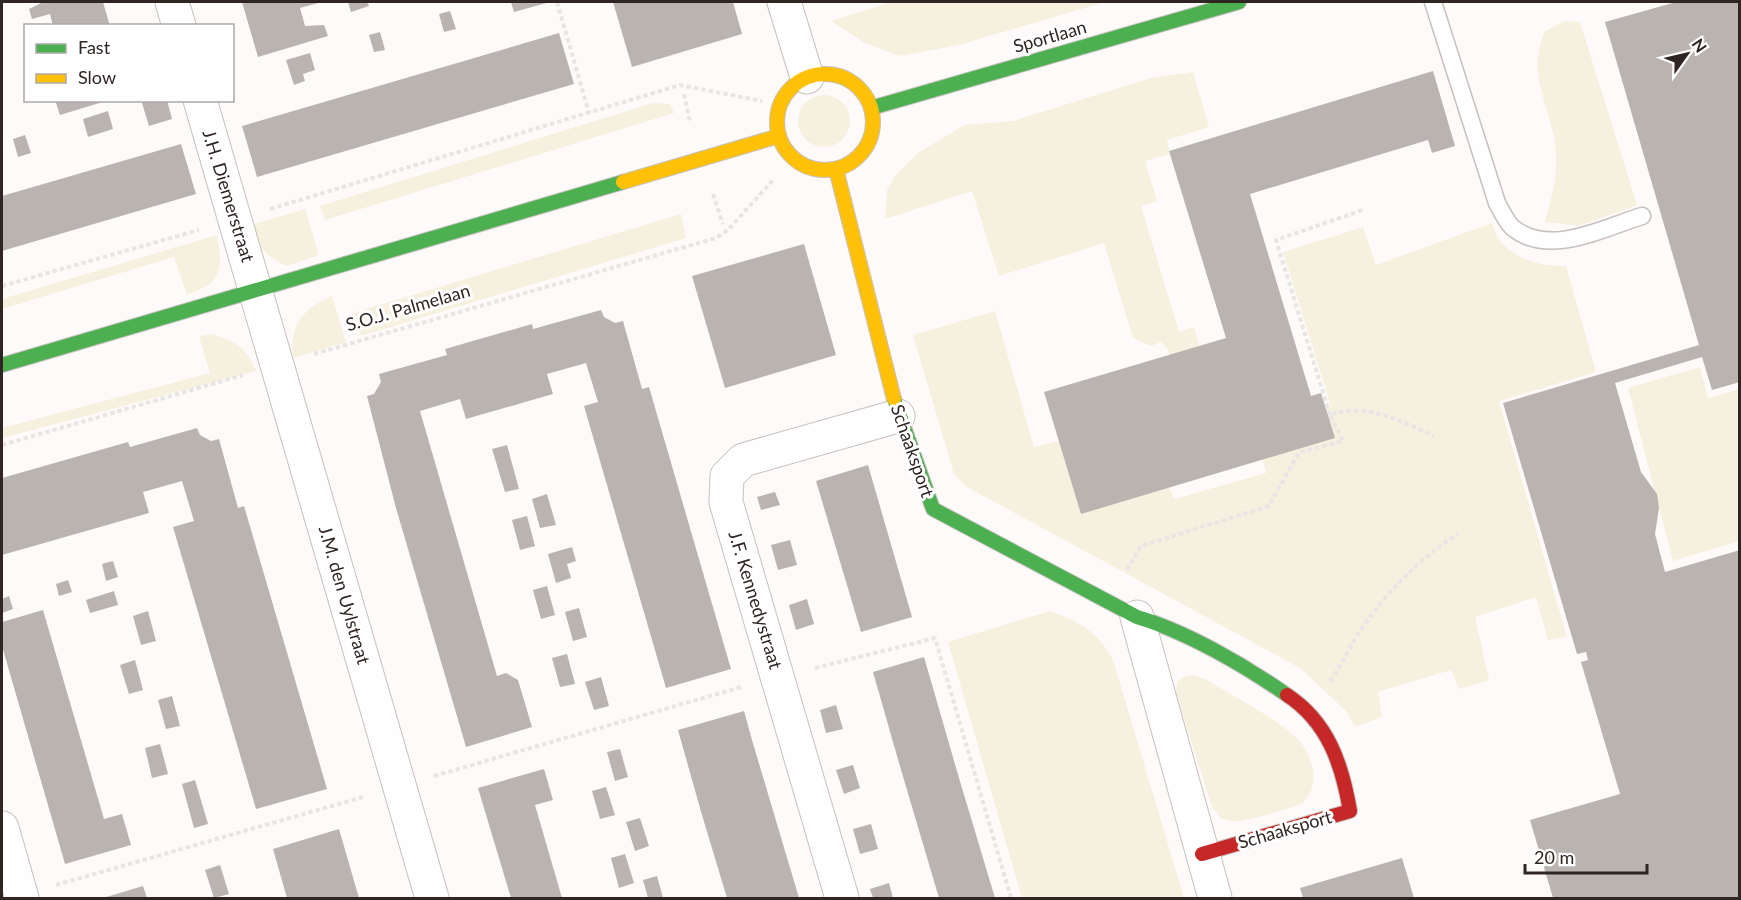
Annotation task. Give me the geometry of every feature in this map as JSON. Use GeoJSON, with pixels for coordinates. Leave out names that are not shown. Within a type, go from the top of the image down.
{"type":"FeatureCollection","features":[{"type":"Feature","properties":{"kind":"street"},"geometry":{"type":"LineString","coordinates":[[172,2],[178,24]]}},
{"type":"Feature","properties":{"kind":"street"},"geometry":{"type":"LineString","coordinates":[[783,2],[807,77]]}},
{"type":"Feature","properties":{"kind":"street","name":"Sportlaan"},"geometry":{"type":"LineString","coordinates":[[871,108],[1239,2]]}},
{"type":"Feature","properties":{"kind":"street"},"geometry":{"type":"LineString","coordinates":[[820,74],[845,78],[857,86],[871,108],[873,123],[870,139],[856,158],[836,169],[818,169],[800,163],[787,152],[779,136],[777,120],[780,104],[786,93],[807,77],[820,74]]}},
{"type":"Feature","properties":{"kind":"street","name":"J.H. Diemerstraat"},"geometry":{"type":"LineString","coordinates":[[201,102],[234,220],[258,290]]}},
{"type":"Feature","properties":{"kind":"street"},"geometry":{"type":"LineString","coordinates":[[2,365],[779,136]]}},
{"type":"Feature","properties":{"kind":"street","name":"Schaaksport"},"geometry":{"type":"LineString","coordinates":[[836,169],[898,416],[933,509],[1123,610],[1154,622],[1265,681],[1306,712],[1322,728],[1333,748],[1343,772],[1350,811],[1202,854]]}},
{"type":"Feature","properties":{"kind":"street","name":"J.M. den Uylstraat"},"geometry":{"type":"LineString","coordinates":[[258,290],[432,898]]}},
{"type":"Feature","properties":{"kind":"street","name":"J.F. Kennedystraat"},"geometry":{"type":"LineString","coordinates":[[842,898],[726,502],[727,476],[743,460],[898,416]]}},
{"type":"Feature","properties":{"kind":"street"},"geometry":{"type":"LineString","coordinates":[[1123,610],[1215,898]]}},
{"type":"Feature","properties":{"kind":"street"},"geometry":{"type":"LineString","coordinates":[[2,828],[22,898]]}},
{"type":"Feature","properties":{"kind":"lane"},"geometry":{"type":"LineString","coordinates":[[1433,2],[1497,203],[1511,226],[1542,240],[1559,242],[1642,216]]}},
{"type":"Feature","properties":{"kind":"path"},"geometry":{"type":"LineString","coordinates":[[557,2],[589,113]]}},
{"type":"Feature","properties":{"kind":"path"},"geometry":{"type":"LineString","coordinates":[[2,286],[234,220],[680,86],[780,104]]}},
{"type":"Feature","properties":{"kind":"path"},"geometry":{"type":"LineString","coordinates":[[684,94],[693,130]]}},
{"type":"Feature","properties":{"kind":"path","name":"S.O.J. Palmelaan"},"geometry":{"type":"LineString","coordinates":[[2,444],[716,238],[728,230],[770,182],[800,163]]}},
{"type":"Feature","properties":{"kind":"path"},"geometry":{"type":"LineString","coordinates":[[712,190],[723,224]]}},
{"type":"Feature","properties":{"kind":"path"},"geometry":{"type":"LineString","coordinates":[[1123,610],[1141,546],[1269,506],[1299,452],[1343,441],[1330,415],[1276,240],[1363,210]]}},
{"type":"Feature","properties":{"kind":"path"},"geometry":{"type":"LineString","coordinates":[[1330,415],[1347,409],[1378,413],[1434,436]]}},
{"type":"Feature","properties":{"kind":"path"},"geometry":{"type":"LineString","coordinates":[[1306,712],[1335,673],[1364,625],[1390,594],[1413,568],[1438,546],[1458,534]]}},
{"type":"Feature","properties":{"kind":"path"},"geometry":{"type":"LineString","coordinates":[[778,677],[935,638],[1011,898]]}},
{"type":"Feature","properties":{"kind":"shaded area"},"geometry":{"type":"Polygon","coordinates":[[[892,2],[1105,2],[959,45],[900,56],[865,43],[831,21],[892,2]]]}},
{"type":"Feature","properties":{"kind":"shaded area"},"geometry":{"type":"Polygon","coordinates":[[[1565,21],[1580,22],[1637,205],[1579,226],[1545,222],[1554,183],[1556,154],[1552,128],[1538,75],[1538,62],[1545,31],[1565,21]]]}},
{"type":"Feature","properties":{"kind":"shaded area"},"geometry":{"type":"Polygon","coordinates":[[[1193,72],[1209,127],[1167,140],[1170,154],[1145,161],[1157,201],[1141,206],[1179,332],[1194,327],[1221,420],[1192,429],[1168,349],[1161,342],[1151,346],[1133,338],[1104,243],[999,276],[972,191],[885,219],[887,190],[895,176],[918,153],[964,125],[1013,121],[1151,78],[1193,72]]]}},
{"type":"Feature","properties":{"kind":"shaded area"},"geometry":{"type":"Polygon","coordinates":[[[819,95],[829,95],[838,99],[846,107],[850,121],[846,135],[838,143],[829,147],[819,147],[810,143],[802,135],[798,126],[798,116],[802,107],[810,99],[819,95]]]}},
{"type":"Feature","properties":{"kind":"shaded area"},"geometry":{"type":"Polygon","coordinates":[[[653,103],[670,104],[674,113],[325,220],[320,206],[653,103]]]}},
{"type":"Feature","properties":{"kind":"shaded area"},"geometry":{"type":"Polygon","coordinates":[[[305,209],[319,255],[287,266],[273,259],[263,250],[251,225],[305,209]]]}},
{"type":"Feature","properties":{"kind":"shaded area"},"geometry":{"type":"Polygon","coordinates":[[[681,214],[686,238],[361,336],[353,313],[681,214]]]}},
{"type":"Feature","properties":{"kind":"shaded area"},"geometry":{"type":"Polygon","coordinates":[[[1492,223],[1502,243],[1520,257],[1543,264],[1566,266],[1596,372],[1499,401],[1567,637],[1548,640],[1536,597],[1475,617],[1489,680],[1459,689],[1451,670],[1378,692],[1382,717],[1355,727],[1346,711],[1300,668],[965,486],[954,474],[913,335],[995,311],[1034,447],[1060,441],[1169,487],[1174,499],[1266,473],[1259,447],[1280,421],[1331,406],[1283,252],[1363,227],[1376,265],[1492,223]]]}},
{"type":"Feature","properties":{"kind":"shaded area"},"geometry":{"type":"Polygon","coordinates":[[[217,235],[220,257],[218,273],[208,285],[187,295],[174,257],[2,309],[2,299],[217,235]]]}},
{"type":"Feature","properties":{"kind":"shaded area"},"geometry":{"type":"Polygon","coordinates":[[[332,296],[346,342],[293,358],[293,336],[300,319],[313,306],[332,296]]]}},
{"type":"Feature","properties":{"kind":"shaded area"},"geometry":{"type":"Polygon","coordinates":[[[211,334],[239,346],[248,356],[256,371],[2,438],[2,428],[210,373],[199,336],[211,334]]]}},
{"type":"Feature","properties":{"kind":"shaded area"},"geometry":{"type":"Polygon","coordinates":[[[1700,367],[1708,398],[1739,389],[1739,541],[1673,561],[1628,388],[1700,367]]]}},
{"type":"Feature","properties":{"kind":"shaded area"},"geometry":{"type":"Polygon","coordinates":[[[1050,611],[1071,619],[1096,636],[1114,663],[1184,898],[1022,898],[948,642],[1050,611]]]}},
{"type":"Feature","properties":{"kind":"shaded area"},"geometry":{"type":"Polygon","coordinates":[[[1194,675],[1207,680],[1271,718],[1302,744],[1310,758],[1313,782],[1308,797],[1302,803],[1245,820],[1222,819],[1212,807],[1176,693],[1177,682],[1183,677],[1194,675]]]}},
{"type":"Feature","properties":{"kind":"building"},"geometry":{"type":"Polygon","coordinates":[[[43,2],[103,2],[109,24],[52,24],[50,14],[32,19],[29,9],[43,2]]]}},
{"type":"Feature","properties":{"kind":"building"},"geometry":{"type":"Polygon","coordinates":[[[242,2],[322,2],[300,8],[305,26],[324,25],[328,36],[258,57],[242,2]]]}},
{"type":"Feature","properties":{"kind":"building"},"geometry":{"type":"Polygon","coordinates":[[[348,2],[367,2],[369,6],[351,12],[348,2]]]}},
{"type":"Feature","properties":{"kind":"building"},"geometry":{"type":"Polygon","coordinates":[[[511,2],[550,2],[514,12],[511,2]]]}},
{"type":"Feature","properties":{"kind":"building"},"geometry":{"type":"Polygon","coordinates":[[[613,2],[733,2],[742,34],[632,67],[613,2]]]}},
{"type":"Feature","properties":{"kind":"building"},"geometry":{"type":"Polygon","coordinates":[[[1676,2],[1740,2],[1740,382],[1712,390],[1702,357],[1615,383],[1641,472],[1657,494],[1659,508],[1655,534],[1665,572],[1740,550],[1740,898],[1553,898],[1530,820],[1620,794],[1581,662],[1588,660],[1586,652],[1577,654],[1503,403],[1699,345],[1605,22],[1676,2]]]}},
{"type":"Feature","properties":{"kind":"building"},"geometry":{"type":"Polygon","coordinates":[[[450,11],[456,29],[444,32],[439,14],[450,11]]]}},
{"type":"Feature","properties":{"kind":"building"},"geometry":{"type":"Polygon","coordinates":[[[380,32],[385,50],[374,52],[369,35],[380,32]]]}},
{"type":"Feature","properties":{"kind":"building"},"geometry":{"type":"Polygon","coordinates":[[[559,33],[574,84],[257,177],[242,126],[559,33]]]}},
{"type":"Feature","properties":{"kind":"building"},"geometry":{"type":"Polygon","coordinates":[[[310,53],[315,70],[303,74],[305,81],[294,85],[286,60],[310,53]]]}},
{"type":"Feature","properties":{"kind":"building"},"geometry":{"type":"Polygon","coordinates":[[[1433,71],[1455,146],[1432,153],[1428,140],[1250,194],[1311,396],[1321,393],[1335,438],[1081,514],[1044,392],[1226,338],[1169,151],[1433,71]]]}},
{"type":"Feature","properties":{"kind":"building"},"geometry":{"type":"Polygon","coordinates":[[[58,102],[103,102],[60,115],[56,103],[58,102]]]}},
{"type":"Feature","properties":{"kind":"building"},"geometry":{"type":"Polygon","coordinates":[[[168,102],[172,119],[149,126],[142,103],[168,102]]]}},
{"type":"Feature","properties":{"kind":"building"},"geometry":{"type":"Polygon","coordinates":[[[108,111],[113,129],[88,137],[83,119],[108,111]]]}},
{"type":"Feature","properties":{"kind":"building"},"geometry":{"type":"Polygon","coordinates":[[[25,135],[31,153],[18,157],[13,139],[25,135]]]}},
{"type":"Feature","properties":{"kind":"building"},"geometry":{"type":"Polygon","coordinates":[[[181,144],[196,194],[2,251],[2,196],[181,144]]]}},
{"type":"Feature","properties":{"kind":"building"},"geometry":{"type":"Polygon","coordinates":[[[804,244],[836,355],[725,388],[692,276],[804,244]]]}},
{"type":"Feature","properties":{"kind":"building"},"geometry":{"type":"Polygon","coordinates":[[[601,310],[604,317],[615,323],[623,321],[642,389],[649,387],[731,669],[666,688],[584,406],[598,402],[586,363],[547,374],[553,394],[466,419],[460,399],[420,411],[497,676],[506,673],[518,680],[532,727],[466,747],[396,508],[367,396],[374,394],[381,382],[379,374],[447,355],[445,349],[532,324],[533,329],[601,310]]]}},
{"type":"Feature","properties":{"kind":"building"},"geometry":{"type":"Polygon","coordinates":[[[197,428],[200,435],[211,441],[219,439],[238,508],[244,506],[327,789],[256,809],[173,527],[194,521],[182,481],[143,492],[149,513],[2,555],[2,478],[128,442],[130,447],[197,428]]]}},
{"type":"Feature","properties":{"kind":"building"},"geometry":{"type":"Polygon","coordinates":[[[507,445],[519,489],[505,492],[492,449],[507,445]]]}},
{"type":"Feature","properties":{"kind":"building"},"geometry":{"type":"Polygon","coordinates":[[[868,465],[912,617],[861,632],[816,481],[868,465]]]}},
{"type":"Feature","properties":{"kind":"building"},"geometry":{"type":"Polygon","coordinates":[[[775,492],[780,505],[761,510],[757,497],[775,492]]]}},
{"type":"Feature","properties":{"kind":"building"},"geometry":{"type":"Polygon","coordinates":[[[547,494],[556,525],[540,528],[532,499],[547,494]]]}},
{"type":"Feature","properties":{"kind":"building"},"geometry":{"type":"Polygon","coordinates":[[[527,516],[535,546],[520,550],[512,520],[527,516]]]}},
{"type":"Feature","properties":{"kind":"building"},"geometry":{"type":"Polygon","coordinates":[[[790,540],[797,565],[778,570],[771,545],[790,540]]]}},
{"type":"Feature","properties":{"kind":"building"},"geometry":{"type":"Polygon","coordinates":[[[572,547],[576,561],[567,564],[571,578],[556,583],[548,554],[572,547]]]}},
{"type":"Feature","properties":{"kind":"building"},"geometry":{"type":"Polygon","coordinates":[[[113,561],[118,577],[106,581],[102,564],[113,561]]]}},
{"type":"Feature","properties":{"kind":"building"},"geometry":{"type":"Polygon","coordinates":[[[68,580],[72,592],[59,596],[56,584],[68,580]]]}},
{"type":"Feature","properties":{"kind":"building"},"geometry":{"type":"Polygon","coordinates":[[[547,586],[555,615],[541,619],[533,590],[547,586]]]}},
{"type":"Feature","properties":{"kind":"building"},"geometry":{"type":"Polygon","coordinates":[[[114,591],[118,605],[90,613],[86,600],[114,591]]]}},
{"type":"Feature","properties":{"kind":"building"},"geometry":{"type":"Polygon","coordinates":[[[9,596],[13,609],[2,613],[2,599],[9,596]]]}},
{"type":"Feature","properties":{"kind":"building"},"geometry":{"type":"Polygon","coordinates":[[[807,599],[814,624],[796,630],[789,605],[807,599]]]}},
{"type":"Feature","properties":{"kind":"building"},"geometry":{"type":"Polygon","coordinates":[[[579,608],[587,637],[573,641],[565,612],[579,608]]]}},
{"type":"Feature","properties":{"kind":"building"},"geometry":{"type":"Polygon","coordinates":[[[43,610],[104,819],[122,814],[131,845],[65,864],[2,646],[2,622],[43,610]]]}},
{"type":"Feature","properties":{"kind":"building"},"geometry":{"type":"Polygon","coordinates":[[[148,611],[156,641],[141,645],[133,616],[148,611]]]}},
{"type":"Feature","properties":{"kind":"building"},"geometry":{"type":"Polygon","coordinates":[[[567,654],[575,684],[560,687],[552,658],[567,654]]]}},
{"type":"Feature","properties":{"kind":"building"},"geometry":{"type":"Polygon","coordinates":[[[924,657],[995,898],[939,898],[899,763],[873,672],[924,657]]]}},
{"type":"Feature","properties":{"kind":"building"},"geometry":{"type":"Polygon","coordinates":[[[135,660],[143,690],[129,694],[120,665],[135,660]]]}},
{"type":"Feature","properties":{"kind":"building"},"geometry":{"type":"Polygon","coordinates":[[[601,677],[609,706],[594,710],[585,682],[601,677]]]}},
{"type":"Feature","properties":{"kind":"building"},"geometry":{"type":"Polygon","coordinates":[[[172,696],[180,726],[166,729],[158,700],[172,696]]]}},
{"type":"Feature","properties":{"kind":"building"},"geometry":{"type":"Polygon","coordinates":[[[836,705],[843,729],[826,733],[820,710],[836,705]]]}},
{"type":"Feature","properties":{"kind":"building"},"geometry":{"type":"Polygon","coordinates":[[[744,711],[799,898],[727,898],[702,815],[678,730],[744,711]]]}},
{"type":"Feature","properties":{"kind":"building"},"geometry":{"type":"Polygon","coordinates":[[[160,744],[168,774],[152,778],[145,748],[160,744]]]}},
{"type":"Feature","properties":{"kind":"building"},"geometry":{"type":"Polygon","coordinates":[[[620,749],[628,777],[615,781],[607,752],[620,749]]]}},
{"type":"Feature","properties":{"kind":"building"},"geometry":{"type":"Polygon","coordinates":[[[853,765],[860,788],[844,794],[836,770],[853,765]]]}},
{"type":"Feature","properties":{"kind":"building"},"geometry":{"type":"Polygon","coordinates":[[[544,769],[553,800],[535,805],[562,898],[511,898],[478,788],[544,769]]]}},
{"type":"Feature","properties":{"kind":"building"},"geometry":{"type":"Polygon","coordinates":[[[195,780],[208,824],[194,828],[182,784],[195,780]]]}},
{"type":"Feature","properties":{"kind":"building"},"geometry":{"type":"Polygon","coordinates":[[[606,787],[615,815],[600,819],[592,791],[606,787]]]}},
{"type":"Feature","properties":{"kind":"building"},"geometry":{"type":"Polygon","coordinates":[[[640,818],[649,846],[635,851],[626,822],[640,818]]]}},
{"type":"Feature","properties":{"kind":"building"},"geometry":{"type":"Polygon","coordinates":[[[871,824],[878,849],[860,854],[853,829],[871,824]]]}},
{"type":"Feature","properties":{"kind":"building"},"geometry":{"type":"Polygon","coordinates":[[[339,829],[359,898],[287,898],[273,849],[339,829]]]}},
{"type":"Feature","properties":{"kind":"building"},"geometry":{"type":"Polygon","coordinates":[[[625,854],[634,883],[619,888],[611,858],[625,854]]]}},
{"type":"Feature","properties":{"kind":"building"},"geometry":{"type":"Polygon","coordinates":[[[1402,858],[1414,898],[1303,898],[1300,888],[1402,858]]]}},
{"type":"Feature","properties":{"kind":"building"},"geometry":{"type":"Polygon","coordinates":[[[220,865],[229,894],[214,898],[205,870],[220,865]]]}},
{"type":"Feature","properties":{"kind":"building"},"geometry":{"type":"Polygon","coordinates":[[[657,876],[663,898],[648,898],[643,880],[657,876]]]}},
{"type":"Feature","properties":{"kind":"building"},"geometry":{"type":"Polygon","coordinates":[[[889,883],[893,898],[873,898],[870,889],[889,883]]]}},
{"type":"Feature","properties":{"kind":"building"},"geometry":{"type":"Polygon","coordinates":[[[143,886],[147,898],[103,898],[143,886]]]}},
{"type":"Feature","properties":{"kind":"traffic: fast"},"geometry":{"type":"LineString","coordinates":[[871,108],[1239,2]]}},
{"type":"Feature","properties":{"kind":"traffic: fast"},"geometry":{"type":"LineString","coordinates":[[2,365],[623,182]]}},
{"type":"Feature","properties":{"kind":"traffic: fast"},"geometry":{"type":"LineString","coordinates":[[894,399],[933,509],[1137,617],[1175,631],[1215,650],[1287,695]]}},
{"type":"Feature","properties":{"kind":"traffic: slow"},"geometry":{"type":"LineString","coordinates":[[825,74],[843,78],[859,88],[869,104],[873,122],[869,140],[859,156],[843,166],[825,170],[807,166],[791,156],[781,140],[777,122],[781,104],[791,88],[807,78],[825,74]]}},
{"type":"Feature","properties":{"kind":"traffic: slow"},"geometry":{"type":"LineString","coordinates":[[623,182],[779,136]]}},
{"type":"Feature","properties":{"kind":"traffic: slow"},"geometry":{"type":"LineString","coordinates":[[836,169],[894,399]]}},
{"type":"Feature","properties":{"kind":"traffic: jam"},"geometry":{"type":"LineString","coordinates":[[1202,854],[1350,811],[1343,777],[1323,731],[1313,718],[1287,695]]}}]}
